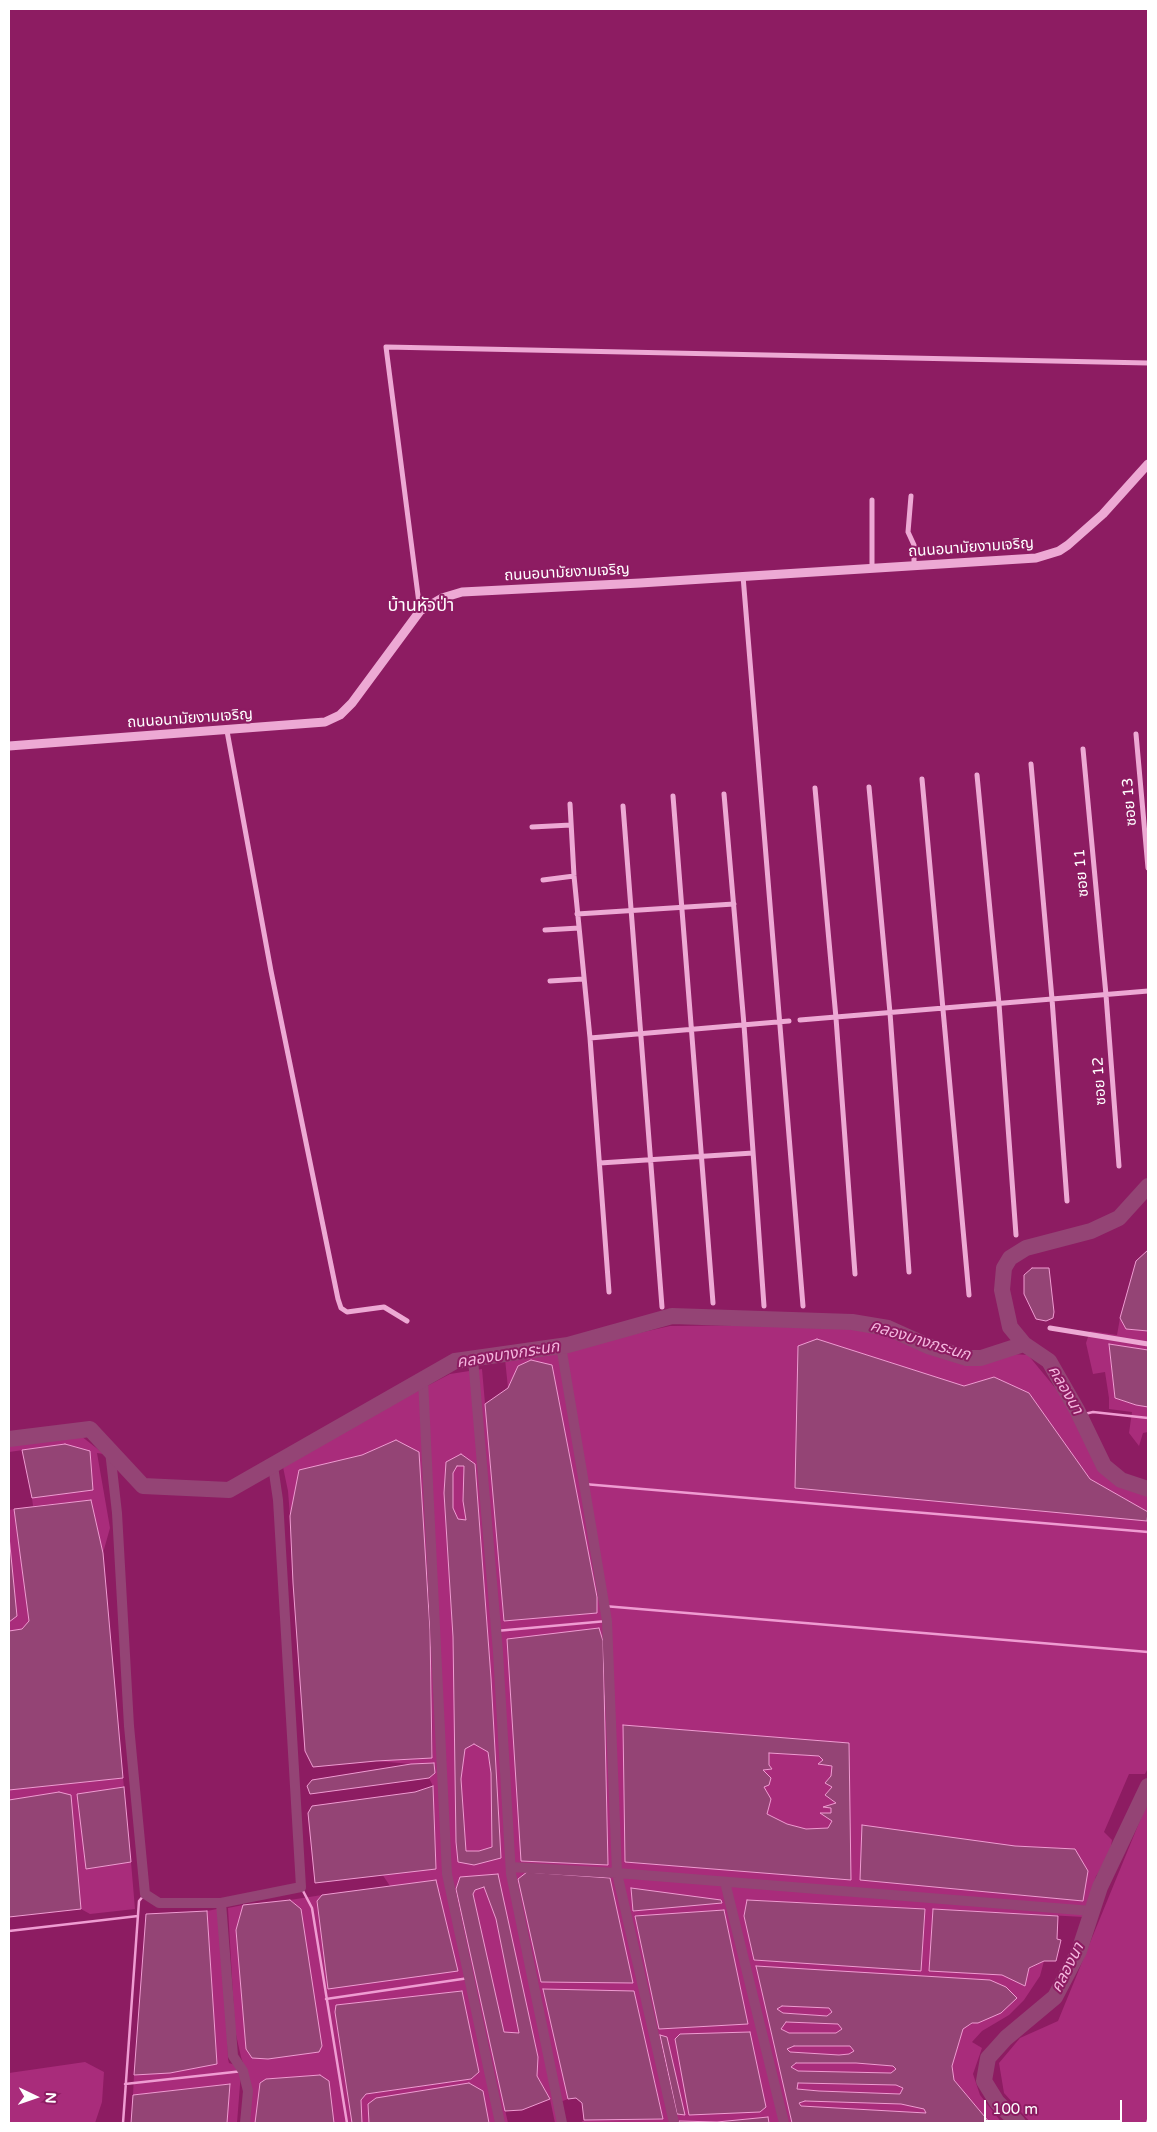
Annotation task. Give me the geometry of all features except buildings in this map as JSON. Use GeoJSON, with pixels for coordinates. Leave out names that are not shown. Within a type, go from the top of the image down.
{"type":"FeatureCollection","features":[{"type":"Feature","properties":{"kind":"street"},"geometry":{"type":"LineString","coordinates":[[420,611],[386,347],[1148,362]]}},
{"type":"Feature","properties":{"kind":"street","name":"ถนนอนามัยงามเจริญ"},"geometry":{"type":"LineString","coordinates":[[9,746],[227,731],[325,722],[340,715],[352,703],[420,611],[442,598],[462,592],[1025,560],[1059,551],[1103,514],[1148,464]]}},
{"type":"Feature","properties":{"kind":"street"},"geometry":{"type":"LineString","coordinates":[[911,496],[908,532],[914,545],[914,566]]}},
{"type":"Feature","properties":{"kind":"street"},"geometry":{"type":"LineString","coordinates":[[872,500],[872,569]]}},
{"type":"Feature","properties":{"kind":"street"},"geometry":{"type":"LineString","coordinates":[[743,576],[803,1306]]}},
{"type":"Feature","properties":{"kind":"street"},"geometry":{"type":"LineString","coordinates":[[227,731],[271,971],[338,1299],[341,1308],[347,1312],[384,1306],[407,1321]]}},
{"type":"Feature","properties":{"kind":"street","name":"ซอย 13"},"geometry":{"type":"LineString","coordinates":[[1136,734],[1148,868]]}},
{"type":"Feature","properties":{"kind":"street","name":"ซอย 11"},"geometry":{"type":"LineString","coordinates":[[1083,749],[1106,995]]}},
{"type":"Feature","properties":{"kind":"street"},"geometry":{"type":"LineString","coordinates":[[1030,764],[1052,1000],[1067,1201]]}},
{"type":"Feature","properties":{"kind":"street"},"geometry":{"type":"LineString","coordinates":[[977,775],[998,1004],[1016,1235]]}},
{"type":"Feature","properties":{"kind":"street"},"geometry":{"type":"LineString","coordinates":[[922,779],[969,1295]]}},
{"type":"Feature","properties":{"kind":"street"},"geometry":{"type":"LineString","coordinates":[[869,787],[890,1013],[909,1272]]}},
{"type":"Feature","properties":{"kind":"street"},"geometry":{"type":"LineString","coordinates":[[815,788],[836,1018],[855,1274]]}},
{"type":"Feature","properties":{"kind":"street"},"geometry":{"type":"LineString","coordinates":[[724,794],[744,1025],[764,1306]]}},
{"type":"Feature","properties":{"kind":"street"},"geometry":{"type":"LineString","coordinates":[[673,796],[713,1303]]}},
{"type":"Feature","properties":{"kind":"street"},"geometry":{"type":"LineString","coordinates":[[570,804],[574,876],[590,1038],[609,1292]]}},
{"type":"Feature","properties":{"kind":"street"},"geometry":{"type":"LineString","coordinates":[[623,806],[662,1308]]}},
{"type":"Feature","properties":{"kind":"street"},"geometry":{"type":"LineString","coordinates":[[532,827],[571,826]]}},
{"type":"Feature","properties":{"kind":"street"},"geometry":{"type":"LineString","coordinates":[[543,880],[574,876]]}},
{"type":"Feature","properties":{"kind":"street"},"geometry":{"type":"LineString","coordinates":[[578,914],[734,904]]}},
{"type":"Feature","properties":{"kind":"street"},"geometry":{"type":"LineString","coordinates":[[546,930],[579,928]]}},
{"type":"Feature","properties":{"kind":"street"},"geometry":{"type":"LineString","coordinates":[[550,981],[583,979]]}},
{"type":"Feature","properties":{"kind":"street"},"geometry":{"type":"LineString","coordinates":[[800,1020],[1148,992]]}},
{"type":"Feature","properties":{"kind":"street","name":"ซอย 12"},"geometry":{"type":"LineString","coordinates":[[1106,995],[1118,1166]]}},
{"type":"Feature","properties":{"kind":"street"},"geometry":{"type":"LineString","coordinates":[[590,1038],[789,1021]]}},
{"type":"Feature","properties":{"kind":"street"},"geometry":{"type":"LineString","coordinates":[[600,1163],[753,1152]]}},
{"type":"Feature","properties":{"kind":"street"},"geometry":{"type":"LineString","coordinates":[[1050,1328],[1148,1344]]}},
{"type":"Feature","properties":{"kind":"shaded area"},"geometry":{"type":"Polygon","coordinates":[[[1148,1250],[1148,1331],[1126,1329],[1120,1318],[1136,1261],[1148,1250]]]}},
{"type":"Feature","properties":{"kind":"shaded area"},"geometry":{"type":"Polygon","coordinates":[[[1032,1268],[1049,1268],[1054,1312],[1053,1318],[1046,1321],[1036,1319],[1024,1294],[1024,1275],[1032,1268]]]}},
{"type":"Feature","properties":{"kind":"shaded area"},"geometry":{"type":"Polygon","coordinates":[[[1120,1318],[1126,1329],[1148,1331],[1148,1350],[1109,1344],[1115,1398],[1148,1407],[1148,1432],[1143,1433],[1139,1446],[1129,1433],[1132,1412],[1109,1409],[1105,1372],[1093,1374],[1086,1343],[1090,1331],[1117,1335],[1120,1318]]]}},
{"type":"Feature","properties":{"kind":"shaded area"},"geometry":{"type":"Polygon","coordinates":[[[775,1325],[863,1328],[936,1351],[970,1365],[1013,1354],[1028,1355],[1062,1396],[1098,1462],[1131,1489],[1148,1493],[1148,1512],[1090,1479],[1029,1393],[994,1377],[964,1386],[817,1339],[1147,1520],[1148,1516],[1148,1768],[1145,1774],[1129,1774],[1104,1832],[1112,1840],[1109,1858],[1096,1876],[1084,1917],[934,1909],[929,1971],[1002,1975],[1025,1986],[1029,1969],[1044,1961],[1040,1976],[1024,2000],[1009,2015],[982,2031],[972,2042],[982,2048],[973,2074],[980,2095],[1002,2123],[990,2123],[954,2080],[952,2066],[963,2029],[1017,1998],[1006,1987],[756,1966],[792,2123],[769,2123],[768,2117],[717,2122],[580,2123],[584,2120],[663,2118],[634,1991],[543,1989],[568,2099],[560,2102],[565,2123],[555,2123],[550,2099],[537,2076],[538,2057],[497,1874],[456,1889],[508,2123],[489,2123],[483,2091],[368,2104],[369,2123],[362,2123],[361,2100],[366,2094],[471,2079],[479,2072],[462,1991],[335,2012],[352,2123],[334,2123],[329,2081],[320,2075],[266,2079],[260,2083],[255,2123],[249,2123],[250,2084],[235,2030],[228,1908],[243,1905],[236,1930],[246,2049],[252,2058],[268,2059],[318,2052],[301,1909],[290,1900],[322,1895],[317,1902],[328,1989],[339,1986],[436,1880],[390,1886],[382,1874],[436,1868],[433,1786],[429,1778],[435,1773],[434,1763],[411,1764],[376,1761],[432,1758],[433,1754],[430,1630],[396,1440],[362,1455],[299,1470],[290,1516],[288,1491],[283,1467],[450,1374],[482,1369],[504,1621],[597,1613],[597,1597],[552,1366],[531,1360],[518,1366],[508,1388],[505,1359],[568,1349],[670,1326],[775,1325]],[[446,1462],[444,1493],[453,1637],[459,1862],[501,1857],[491,1678],[475,1464],[446,1462]],[[599,1629],[521,1861],[608,1865],[603,1641],[599,1629]],[[623,1725],[625,1862],[850,1879],[849,1743],[623,1725]],[[1015,1846],[917,1885],[1083,1901],[1075,1849],[1015,1846]],[[748,1900],[744,1916],[754,1960],[921,1970],[925,1909],[748,1900]],[[724,1910],[635,1917],[659,2029],[748,2024],[724,1910]]]}},
{"type":"Feature","properties":{"kind":"shaded area"},"geometry":{"type":"Polygon","coordinates":[[[817,1339],[964,1386],[994,1377],[1029,1393],[1090,1479],[1148,1512],[1147,1521],[795,1488],[798,1346],[817,1339]]]}},
{"type":"Feature","properties":{"kind":"shaded area"},"geometry":{"type":"Polygon","coordinates":[[[1109,1344],[1148,1350],[1148,1407],[1115,1398],[1109,1344]]]}},
{"type":"Feature","properties":{"kind":"shaded area"},"geometry":{"type":"Polygon","coordinates":[[[531,1360],[552,1365],[597,1597],[597,1613],[504,1621],[485,1404],[508,1388],[518,1366],[531,1360]]]}},
{"type":"Feature","properties":{"kind":"shaded area"},"geometry":{"type":"Polygon","coordinates":[[[81,1436],[104,1454],[97,1453],[110,1528],[103,1553],[91,1500],[33,1506],[32,1498],[93,1490],[65,1444],[9,1452],[9,1445],[81,1436]]]}},
{"type":"Feature","properties":{"kind":"shaded area"},"geometry":{"type":"Polygon","coordinates":[[[396,1440],[419,1452],[430,1630],[432,1758],[313,1767],[305,1751],[293,1583],[290,1516],[299,1470],[362,1455],[396,1440]]]}},
{"type":"Feature","properties":{"kind":"shaded area"},"geometry":{"type":"Polygon","coordinates":[[[65,1444],[90,1451],[93,1490],[32,1498],[22,1450],[65,1444]]]}},
{"type":"Feature","properties":{"kind":"shaded area"},"geometry":{"type":"Polygon","coordinates":[[[461,1454],[475,1464],[491,1678],[501,1858],[474,1865],[458,1862],[456,1842],[453,1637],[444,1493],[446,1462],[461,1454]],[[457,1466],[453,1473],[453,1508],[458,1519],[466,1520],[463,1501],[464,1466],[457,1466]],[[474,1744],[465,1749],[461,1779],[466,1851],[479,1851],[492,1847],[491,1773],[488,1752],[474,1744]]]}},
{"type":"Feature","properties":{"kind":"shaded area"},"geometry":{"type":"Polygon","coordinates":[[[464,1465],[463,1501],[466,1520],[458,1520],[453,1508],[453,1473],[456,1466],[464,1465]]]}},
{"type":"Feature","properties":{"kind":"shaded area"},"geometry":{"type":"Polygon","coordinates":[[[91,1500],[103,1553],[123,1778],[9,1790],[9,1631],[22,1629],[29,1621],[14,1509],[91,1500]]]}},
{"type":"Feature","properties":{"kind":"shaded area"},"geometry":{"type":"Polygon","coordinates":[[[14,1509],[29,1622],[22,1629],[9,1631],[9,1622],[17,1616],[9,1536],[9,1510],[14,1509]]]}},
{"type":"Feature","properties":{"kind":"shaded area"},"geometry":{"type":"Polygon","coordinates":[[[9,1536],[17,1616],[9,1622],[9,1536]]]}},
{"type":"Feature","properties":{"kind":"shaded area"},"geometry":{"type":"Polygon","coordinates":[[[599,1628],[603,1641],[608,1865],[521,1861],[507,1639],[599,1628]]]}},
{"type":"Feature","properties":{"kind":"shaded area"},"geometry":{"type":"Polygon","coordinates":[[[623,1725],[849,1743],[851,1880],[625,1862],[623,1725]],[[769,1753],[769,1765],[772,1769],[763,1770],[771,1778],[769,1785],[764,1787],[771,1799],[767,1814],[787,1824],[806,1829],[828,1828],[832,1821],[820,1813],[831,1813],[831,1808],[823,1807],[836,1803],[825,1795],[832,1787],[825,1783],[831,1776],[832,1766],[818,1764],[823,1760],[819,1756],[769,1753]]]}},
{"type":"Feature","properties":{"kind":"shaded area"},"geometry":{"type":"Polygon","coordinates":[[[474,1744],[488,1752],[491,1773],[492,1847],[479,1851],[466,1851],[461,1779],[465,1749],[474,1744]]]}},
{"type":"Feature","properties":{"kind":"shaded area"},"geometry":{"type":"Polygon","coordinates":[[[769,1753],[819,1756],[824,1761],[819,1764],[832,1766],[832,1787],[836,1803],[825,1807],[831,1808],[831,1813],[821,1813],[832,1821],[828,1828],[806,1829],[787,1824],[766,1814],[762,1769],[769,1765],[769,1753]]]}},
{"type":"Feature","properties":{"kind":"shaded area"},"geometry":{"type":"Polygon","coordinates":[[[434,1763],[435,1773],[429,1778],[310,1794],[307,1786],[312,1780],[411,1764],[434,1763]]]}},
{"type":"Feature","properties":{"kind":"shaded area"},"geometry":{"type":"Polygon","coordinates":[[[123,1778],[124,1787],[77,1794],[86,1869],[131,1862],[135,1909],[90,1914],[81,1909],[70,1795],[59,1792],[9,1800],[9,1790],[123,1778]]]}},
{"type":"Feature","properties":{"kind":"shaded area"},"geometry":{"type":"Polygon","coordinates":[[[433,1786],[436,1869],[315,1883],[308,1813],[312,1806],[415,1792],[433,1786]]]}},
{"type":"Feature","properties":{"kind":"shaded area"},"geometry":{"type":"Polygon","coordinates":[[[124,1787],[131,1862],[86,1869],[77,1794],[124,1787]]]}},
{"type":"Feature","properties":{"kind":"shaded area"},"geometry":{"type":"Polygon","coordinates":[[[59,1792],[71,1795],[81,1909],[9,1917],[9,1800],[59,1792]]]}},
{"type":"Feature","properties":{"kind":"shaded area"},"geometry":{"type":"Polygon","coordinates":[[[1148,1801],[1148,2123],[1031,2123],[1004,2093],[999,2063],[1020,2038],[1058,2021],[1148,1801]]]}},
{"type":"Feature","properties":{"kind":"shaded area"},"geometry":{"type":"Polygon","coordinates":[[[862,1825],[1015,1846],[1075,1849],[1088,1871],[1083,1901],[860,1880],[862,1825]]]}},
{"type":"Feature","properties":{"kind":"shaded area"},"geometry":{"type":"Polygon","coordinates":[[[527,1872],[610,1878],[633,1983],[541,1982],[518,1879],[527,1872]]]}},
{"type":"Feature","properties":{"kind":"shaded area"},"geometry":{"type":"Polygon","coordinates":[[[498,1874],[538,2057],[537,2076],[550,2099],[522,2110],[505,2111],[456,1889],[460,1877],[498,1874]],[[484,1887],[475,1890],[473,1894],[504,2032],[519,2033],[496,1919],[484,1887]]]}},
{"type":"Feature","properties":{"kind":"shaded area"},"geometry":{"type":"Polygon","coordinates":[[[436,1880],[458,1971],[328,1989],[317,1901],[322,1895],[436,1880]]]}},
{"type":"Feature","properties":{"kind":"shaded area"},"geometry":{"type":"Polygon","coordinates":[[[484,1887],[496,1919],[519,2033],[504,2032],[473,1894],[475,1890],[484,1887]]]}},
{"type":"Feature","properties":{"kind":"shaded area"},"geometry":{"type":"Polygon","coordinates":[[[631,1888],[721,1900],[722,1903],[633,1911],[631,1888]]]}},
{"type":"Feature","properties":{"kind":"shaded area"},"geometry":{"type":"Polygon","coordinates":[[[290,1900],[301,1909],[322,2046],[319,2052],[268,2059],[252,2058],[246,2049],[236,1930],[243,1905],[290,1900]]]}},
{"type":"Feature","properties":{"kind":"shaded area"},"geometry":{"type":"Polygon","coordinates":[[[747,1900],[925,1909],[921,1971],[754,1960],[744,1916],[747,1900]]]}},
{"type":"Feature","properties":{"kind":"shaded area"},"geometry":{"type":"Polygon","coordinates":[[[217,1909],[227,2005],[228,2059],[229,2063],[238,2066],[241,2072],[237,2123],[227,2123],[230,2084],[133,2095],[134,2075],[170,2073],[217,2064],[207,1911],[217,1909]]]}},
{"type":"Feature","properties":{"kind":"shaded area"},"geometry":{"type":"Polygon","coordinates":[[[933,1909],[1058,1916],[1057,1939],[1061,1940],[1056,1961],[1044,1961],[1029,1968],[1025,1986],[1002,1975],[929,1971],[933,1909]]]}},
{"type":"Feature","properties":{"kind":"shaded area"},"geometry":{"type":"Polygon","coordinates":[[[724,1910],[748,2024],[659,2029],[635,1916],[724,1910]]]}},
{"type":"Feature","properties":{"kind":"shaded area"},"geometry":{"type":"Polygon","coordinates":[[[207,1911],[217,2064],[170,2073],[134,2075],[146,1914],[207,1911]]]}},
{"type":"Feature","properties":{"kind":"shaded area"},"geometry":{"type":"Polygon","coordinates":[[[756,1966],[990,1980],[1006,1987],[1017,1998],[1001,2013],[978,2023],[972,2023],[963,2029],[952,2066],[954,2080],[990,2123],[792,2123],[756,1966]],[[782,2006],[777,2009],[783,2013],[827,2016],[832,2012],[829,2008],[782,2006]],[[786,2022],[781,2029],[789,2033],[836,2033],[842,2029],[838,2024],[786,2022]],[[794,2046],[787,2049],[790,2052],[839,2055],[849,2054],[854,2051],[850,2046],[794,2046]],[[796,2063],[791,2067],[798,2071],[891,2073],[896,2069],[893,2066],[856,2063],[796,2063]],[[798,2083],[797,2089],[900,2094],[903,2088],[896,2085],[798,2083]],[[805,2101],[799,2103],[801,2106],[926,2113],[924,2109],[901,2104],[805,2101]]]}},
{"type":"Feature","properties":{"kind":"shaded area"},"geometry":{"type":"Polygon","coordinates":[[[543,1989],[634,1991],[663,2119],[584,2120],[582,2103],[576,2098],[568,2099],[543,1989]]]}},
{"type":"Feature","properties":{"kind":"shaded area"},"geometry":{"type":"Polygon","coordinates":[[[462,1991],[479,2072],[471,2079],[366,2094],[361,2100],[362,2123],[352,2123],[335,2012],[336,2005],[462,1991]]]}},
{"type":"Feature","properties":{"kind":"shaded area"},"geometry":{"type":"Polygon","coordinates":[[[782,2006],[829,2008],[833,2012],[828,2016],[783,2013],[777,2009],[782,2006]]]}},
{"type":"Feature","properties":{"kind":"shaded area"},"geometry":{"type":"Polygon","coordinates":[[[785,2022],[838,2024],[842,2029],[837,2033],[789,2033],[781,2029],[785,2022]]]}},
{"type":"Feature","properties":{"kind":"shaded area"},"geometry":{"type":"Polygon","coordinates":[[[750,2032],[766,2107],[760,2112],[689,2115],[675,2039],[680,2034],[750,2032]]]}},
{"type":"Feature","properties":{"kind":"shaded area"},"geometry":{"type":"Polygon","coordinates":[[[660,2035],[667,2037],[685,2115],[677,2114],[660,2035]]]}},
{"type":"Feature","properties":{"kind":"shaded area"},"geometry":{"type":"Polygon","coordinates":[[[794,2046],[850,2046],[854,2051],[849,2054],[839,2055],[790,2052],[786,2048],[794,2046]]]}},
{"type":"Feature","properties":{"kind":"shaded area"},"geometry":{"type":"Polygon","coordinates":[[[85,2062],[104,2072],[102,2102],[95,2123],[9,2123],[9,2073],[85,2062]]]}},
{"type":"Feature","properties":{"kind":"shaded area"},"geometry":{"type":"Polygon","coordinates":[[[796,2063],[856,2063],[893,2066],[896,2069],[891,2073],[798,2071],[791,2067],[796,2063]]]}},
{"type":"Feature","properties":{"kind":"shaded area"},"geometry":{"type":"Polygon","coordinates":[[[320,2075],[329,2081],[334,2123],[255,2123],[260,2083],[266,2079],[320,2075]]]}},
{"type":"Feature","properties":{"kind":"shaded area"},"geometry":{"type":"Polygon","coordinates":[[[469,2083],[483,2091],[489,2123],[369,2123],[368,2104],[376,2098],[469,2083]]]}},
{"type":"Feature","properties":{"kind":"shaded area"},"geometry":{"type":"Polygon","coordinates":[[[798,2083],[896,2085],[904,2088],[900,2094],[819,2091],[796,2089],[798,2083]]]}},
{"type":"Feature","properties":{"kind":"shaded area"},"geometry":{"type":"Polygon","coordinates":[[[230,2084],[227,2123],[131,2123],[133,2095],[230,2084]]]}},
{"type":"Feature","properties":{"kind":"shaded area"},"geometry":{"type":"Polygon","coordinates":[[[805,2101],[901,2104],[924,2109],[926,2113],[801,2106],[799,2103],[805,2101]]]}},
{"type":"Feature","properties":{"kind":"shaded area"},"geometry":{"type":"Polygon","coordinates":[[[768,2117],[769,2123],[679,2123],[679,2121],[717,2122],[768,2117]]]}},
{"type":"Feature","properties":{"kind":"waterway","name":"คลองนา"},"geometry":{"type":"LineString","coordinates":[[1148,1186],[1119,1218],[1091,1231],[1026,1248],[1010,1258],[1004,1268],[1002,1290],[1010,1327],[1024,1344],[1049,1361],[1077,1410],[1104,1466],[1121,1480],[1148,1489]]}},
{"type":"Feature","properties":{"kind":"waterway","name":"คลองบางกระนก"},"geometry":{"type":"LineString","coordinates":[[9,1439],[90,1429],[143,1486],[229,1490],[455,1361],[568,1345],[672,1316],[852,1322],[888,1328],[928,1346],[967,1358],[981,1358],[1024,1344]]}},
{"type":"Feature","properties":{"kind":"waterway"},"geometry":{"type":"LineString","coordinates":[[561,1346],[607,1621],[617,1873],[674,2123]]}},
{"type":"Feature","properties":{"kind":"waterway"},"geometry":{"type":"LineString","coordinates":[[473,1359],[498,1652],[511,1874],[562,2123]]}},
{"type":"Feature","properties":{"kind":"waterway"},"geometry":{"type":"LineString","coordinates":[[423,1380],[447,1874],[500,2123]]}},
{"type":"Feature","properties":{"kind":"waterway"},"geometry":{"type":"LineString","coordinates":[[1080,1415],[1093,1412],[1148,1418]]}},
{"type":"Feature","properties":{"kind":"waterway"},"geometry":{"type":"LineString","coordinates":[[110,1451],[117,1513],[129,1726],[145,1894],[159,1903],[221,1903]]}},
{"type":"Feature","properties":{"kind":"waterway"},"geometry":{"type":"LineString","coordinates":[[245,2123],[248,2091],[243,2071],[233,2056],[221,1903],[301,1887],[278,1500],[273,1466]]}},
{"type":"Feature","properties":{"kind":"waterway"},"geometry":{"type":"LineString","coordinates":[[584,1484],[1148,1532]]}},
{"type":"Feature","properties":{"kind":"waterway"},"geometry":{"type":"LineString","coordinates":[[604,1606],[1148,1652]]}},
{"type":"Feature","properties":{"kind":"waterway"},"geometry":{"type":"LineString","coordinates":[[496,1631],[607,1621]]}},
{"type":"Feature","properties":{"kind":"waterway","name":"คลองนา"},"geometry":{"type":"LineString","coordinates":[[1018,2123],[997,2102],[984,2081],[988,2058],[1006,2038],[1055,1997],[1079,1951],[1100,1887],[1148,1786]]}},
{"type":"Feature","properties":{"kind":"waterway"},"geometry":{"type":"LineString","coordinates":[[511,1867],[617,1873],[1092,1911]]}},
{"type":"Feature","properties":{"kind":"waterway"},"geometry":{"type":"LineString","coordinates":[[725,1882],[784,2123]]}},
{"type":"Feature","properties":{"kind":"waterway"},"geometry":{"type":"LineString","coordinates":[[301,1887],[312,1908],[347,2123]]}},
{"type":"Feature","properties":{"kind":"waterway"},"geometry":{"type":"LineString","coordinates":[[123,2123],[139,1901],[145,1894]]}},
{"type":"Feature","properties":{"kind":"waterway"},"geometry":{"type":"LineString","coordinates":[[9,1931],[138,1916]]}},
{"type":"Feature","properties":{"kind":"waterway"},"geometry":{"type":"LineString","coordinates":[[326,1999],[469,1978]]}},
{"type":"Feature","properties":{"kind":"waterway"},"geometry":{"type":"LineString","coordinates":[[125,2084],[243,2071]]}},
{"type":"Feature","properties":{"kind":"district","name":"บ้านหัวป่า"},"geometry":{"type":"Point","coordinates":[421,606]}}]}
